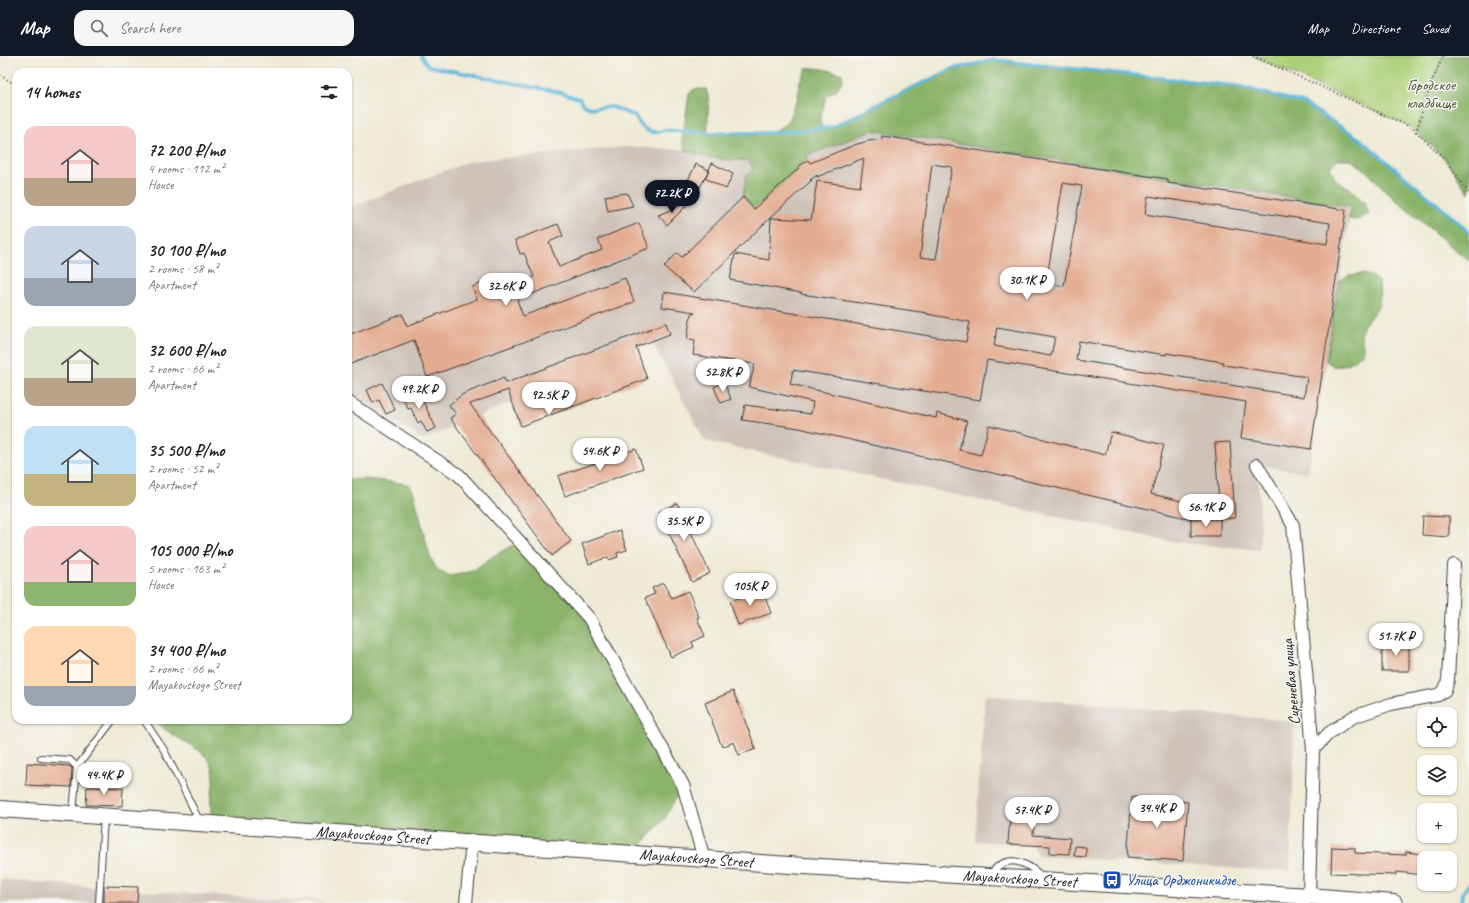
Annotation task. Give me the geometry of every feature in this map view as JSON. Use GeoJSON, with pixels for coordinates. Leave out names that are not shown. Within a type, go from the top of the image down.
{"type":"FeatureCollection","features":[{"type":"Feature","properties":{"kind":"street"},"geometry":{"type":"LineString","coordinates":[[352,405],[459,475],[590,618],[683,785],[704,859]]}},
{"type":"Feature","properties":{"kind":"street","name":"Сиреневая улица"},"geometry":{"type":"LineString","coordinates":[[1257,465],[1293,525],[1313,750],[1305,899]]}},
{"type":"Feature","properties":{"kind":"street"},"geometry":{"type":"LineString","coordinates":[[1313,750],[1329,734],[1353,718],[1391,704],[1438,695],[1445,690],[1448,680],[1454,565]]}},
{"type":"Feature","properties":{"kind":"street","name":"Mayakovskogo Street"},"geometry":{"type":"LineString","coordinates":[[0,809],[804,866],[1046,880],[1305,899],[1394,903]]}},
{"type":"Feature","properties":{"kind":"street"},"geometry":{"type":"LineString","coordinates":[[466,903],[472,842]]}},
{"type":"Feature","properties":{"kind":"lane"},"geometry":{"type":"LineString","coordinates":[[73,814],[77,767],[110,724]]}},
{"type":"Feature","properties":{"kind":"lane"},"geometry":{"type":"LineString","coordinates":[[147,724],[164,750],[201,823]]}},
{"type":"Feature","properties":{"kind":"lane"},"geometry":{"type":"LineString","coordinates":[[41,758],[70,760],[77,767]]}},
{"type":"Feature","properties":{"kind":"lane"},"geometry":{"type":"LineString","coordinates":[[99,903],[104,816]]}},
{"type":"Feature","properties":{"kind":"path"},"geometry":{"type":"LineString","coordinates":[[1253,56],[1411,127],[1445,160],[1469,193]]}},
{"type":"Feature","properties":{"kind":"path"},"geometry":{"type":"LineString","coordinates":[[1416,132],[1432,81],[1443,56]]}},
{"type":"Feature","properties":{"kind":"path"},"geometry":{"type":"LineString","coordinates":[[0,75],[12,82]]}},
{"type":"Feature","properties":{"kind":"shaded area"},"geometry":{"type":"Polygon","coordinates":[[[872,130],[1351,207],[1308,473],[1257,465],[1260,509],[1260,550],[1174,542],[705,441],[652,342],[423,440],[352,394],[352,206],[470,161],[624,147],[798,154],[872,130]]]}},
{"type":"Feature","properties":{"kind":"shaded area"},"geometry":{"type":"Polygon","coordinates":[[[985,695],[1295,721],[1290,872],[1039,856],[1033,845],[975,841],[985,695]]]}},
{"type":"Feature","properties":{"kind":"shaded area"},"geometry":{"type":"Polygon","coordinates":[[[0,879],[93,887],[138,887],[138,891],[324,901],[324,903],[0,903],[0,879]]]}},
{"type":"Feature","properties":{"kind":"green space","name":"Городское кладбище"},"geometry":{"type":"Polygon","coordinates":[[[1253,56],[1469,56],[1469,193],[1445,159],[1411,127],[1253,56]]]}},
{"type":"Feature","properties":{"kind":"green space"},"geometry":{"type":"Polygon","coordinates":[[[1443,56],[1469,56],[1469,193],[1445,159],[1416,132],[1432,81],[1443,56]]]}},
{"type":"Feature","properties":{"kind":"green space"},"geometry":{"type":"Polygon","coordinates":[[[994,60],[1236,86],[1303,103],[1360,139],[1457,221],[1469,233],[1469,261],[1394,199],[1363,168],[1349,159],[1338,159],[1330,167],[1335,179],[1351,189],[1365,203],[1369,214],[1357,220],[1349,219],[1351,207],[872,130],[807,156],[808,160],[798,167],[799,168],[754,209],[743,197],[746,176],[752,171],[752,165],[746,160],[707,157],[685,150],[682,141],[689,94],[694,89],[706,89],[708,94],[708,133],[771,133],[786,124],[798,98],[799,83],[807,68],[815,68],[842,74],[843,80],[836,90],[826,96],[820,120],[822,128],[833,127],[952,69],[994,60]]]}},
{"type":"Feature","properties":{"kind":"green space"},"geometry":{"type":"Polygon","coordinates":[[[1363,274],[1371,276],[1379,282],[1380,302],[1375,312],[1366,322],[1362,330],[1361,336],[1364,352],[1350,363],[1335,367],[1326,361],[1339,281],[1349,275],[1363,274]]]}},
{"type":"Feature","properties":{"kind":"green space"},"geometry":{"type":"Polygon","coordinates":[[[366,479],[408,484],[414,494],[430,557],[438,571],[451,576],[473,571],[493,556],[520,541],[589,618],[683,785],[665,818],[647,839],[630,854],[212,824],[211,794],[214,778],[212,767],[207,758],[200,751],[163,728],[160,724],[352,724],[352,480],[366,479]]]}},
{"type":"Feature","properties":{"kind":"building"},"geometry":{"type":"Polygon","coordinates":[[[882,136],[1168,179],[1168,183],[1346,210],[1311,449],[1241,438],[1246,402],[987,360],[980,400],[793,370],[790,384],[936,418],[937,413],[967,421],[959,450],[981,455],[989,425],[1105,455],[1111,432],[1164,445],[1151,494],[1195,504],[1191,519],[799,428],[742,420],[745,405],[811,414],[813,402],[749,387],[755,364],[693,355],[695,340],[687,339],[691,314],[695,312],[662,307],[664,292],[966,342],[970,322],[927,313],[801,294],[730,280],[735,254],[769,260],[771,218],[811,220],[817,181],[860,187],[864,158],[817,177],[817,175],[810,180],[812,180],[771,217],[694,292],[664,267],[677,253],[682,257],[743,197],[754,209],[799,168],[798,167],[808,160],[810,163],[857,144],[882,139],[882,136]],[[932,164],[920,257],[936,259],[952,167],[932,164]],[[1063,183],[1046,283],[1064,286],[1082,186],[1063,183]],[[1148,196],[1145,214],[1327,244],[1330,223],[1148,196]],[[997,327],[994,346],[1051,356],[1055,337],[997,327]],[[1079,341],[1076,360],[1304,397],[1307,377],[1223,365],[1223,362],[1166,353],[1166,355],[1079,341]]]}},
{"type":"Feature","properties":{"kind":"building"},"geometry":{"type":"Polygon","coordinates":[[[712,163],[733,174],[726,189],[705,178],[712,163]]]}},
{"type":"Feature","properties":{"kind":"building"},"geometry":{"type":"Polygon","coordinates":[[[696,164],[709,170],[695,197],[678,200],[696,164]]]}},
{"type":"Feature","properties":{"kind":"building"},"geometry":{"type":"Polygon","coordinates":[[[627,193],[633,206],[608,211],[605,196],[627,193]]]}},
{"type":"Feature","properties":{"kind":"building"},"geometry":{"type":"Polygon","coordinates":[[[690,202],[667,225],[658,215],[690,202]]]}},
{"type":"Feature","properties":{"kind":"building"},"geometry":{"type":"Polygon","coordinates":[[[639,223],[649,248],[517,300],[523,316],[625,278],[634,302],[427,377],[414,340],[352,363],[352,333],[403,314],[407,326],[477,299],[472,287],[508,273],[513,285],[534,277],[524,253],[520,254],[515,240],[558,224],[563,236],[549,242],[559,267],[602,250],[598,239],[639,223]]]}},
{"type":"Feature","properties":{"kind":"building"},"geometry":{"type":"Polygon","coordinates":[[[666,323],[670,334],[636,347],[647,379],[521,426],[508,390],[470,404],[571,541],[552,556],[450,418],[456,414],[449,405],[463,394],[504,378],[506,383],[666,323]]]}},
{"type":"Feature","properties":{"kind":"building"},"geometry":{"type":"Polygon","coordinates":[[[724,382],[731,399],[721,403],[714,387],[724,382]]]}},
{"type":"Feature","properties":{"kind":"building"},"geometry":{"type":"Polygon","coordinates":[[[382,383],[395,410],[386,414],[379,400],[373,403],[367,390],[382,383]]]}},
{"type":"Feature","properties":{"kind":"building"},"geometry":{"type":"Polygon","coordinates":[[[417,389],[436,428],[427,432],[421,421],[418,423],[411,408],[408,409],[402,397],[417,389]]]}},
{"type":"Feature","properties":{"kind":"building"},"geometry":{"type":"Polygon","coordinates":[[[1230,442],[1235,518],[1220,519],[1215,443],[1230,442]]]}},
{"type":"Feature","properties":{"kind":"building"},"geometry":{"type":"Polygon","coordinates":[[[636,449],[643,468],[565,496],[558,476],[636,449]]]}},
{"type":"Feature","properties":{"kind":"building"},"geometry":{"type":"Polygon","coordinates":[[[677,503],[710,573],[692,582],[659,512],[677,503]]]}},
{"type":"Feature","properties":{"kind":"building"},"geometry":{"type":"Polygon","coordinates":[[[1423,516],[1449,517],[1449,537],[1422,535],[1423,516]]]}},
{"type":"Feature","properties":{"kind":"building"},"geometry":{"type":"Polygon","coordinates":[[[1191,519],[1220,519],[1220,536],[1191,536],[1191,519]]]}},
{"type":"Feature","properties":{"kind":"building"},"geometry":{"type":"Polygon","coordinates":[[[620,530],[627,550],[617,553],[618,557],[609,560],[608,557],[589,564],[582,544],[620,530]]]}},
{"type":"Feature","properties":{"kind":"building"},"geometry":{"type":"Polygon","coordinates":[[[663,583],[672,598],[688,591],[705,636],[692,642],[694,647],[671,657],[645,598],[655,594],[652,588],[663,583]]]}},
{"type":"Feature","properties":{"kind":"building"},"geometry":{"type":"Polygon","coordinates":[[[762,590],[771,613],[738,625],[730,601],[762,590]]]}},
{"type":"Feature","properties":{"kind":"building"},"geometry":{"type":"Polygon","coordinates":[[[1382,643],[1409,643],[1409,671],[1382,671],[1382,643]]]}},
{"type":"Feature","properties":{"kind":"building"},"geometry":{"type":"Polygon","coordinates":[[[733,691],[756,749],[739,755],[734,742],[722,747],[705,703],[733,691]]]}},
{"type":"Feature","properties":{"kind":"building"},"geometry":{"type":"Polygon","coordinates":[[[27,763],[69,766],[72,768],[71,787],[26,785],[27,763]]]}},
{"type":"Feature","properties":{"kind":"building"},"geometry":{"type":"Polygon","coordinates":[[[87,787],[123,788],[122,806],[86,805],[87,787]]]}},
{"type":"Feature","properties":{"kind":"building"},"geometry":{"type":"Polygon","coordinates":[[[1132,797],[1188,802],[1183,861],[1127,857],[1132,797]]]}},
{"type":"Feature","properties":{"kind":"building"},"geometry":{"type":"Polygon","coordinates":[[[1011,803],[1035,805],[1033,835],[1070,838],[1069,854],[1050,853],[1050,846],[1008,844],[1011,803]]]}},
{"type":"Feature","properties":{"kind":"building"},"geometry":{"type":"Polygon","coordinates":[[[1075,846],[1086,847],[1086,857],[1074,856],[1075,846]]]}},
{"type":"Feature","properties":{"kind":"building"},"geometry":{"type":"Polygon","coordinates":[[[1332,847],[1355,848],[1355,853],[1406,855],[1406,852],[1417,853],[1417,874],[1396,872],[1396,875],[1331,873],[1332,847]]]}},
{"type":"Feature","properties":{"kind":"building"},"geometry":{"type":"Polygon","coordinates":[[[104,886],[138,887],[137,903],[104,903],[104,886]]]}},
{"type":"Feature","properties":{"kind":"waterway"},"geometry":{"type":"LineString","coordinates":[[421,56],[428,66],[559,92],[580,99],[583,105],[591,108],[612,107],[635,116],[640,125],[650,132],[660,132],[665,130],[708,133],[771,133],[833,127],[952,69],[994,60],[1236,86],[1303,103],[1360,139],[1457,221],[1469,233]]}},
{"type":"Feature","properties":{"kind":"waterway"},"geometry":{"type":"LineString","coordinates":[[1462,903],[1463,892],[1469,884]]}},
{"type":"Feature","properties":{"kind":"place","name":"Улица Орджоникидзе"},"geometry":{"type":"Point","coordinates":[1112,880]}}]}
